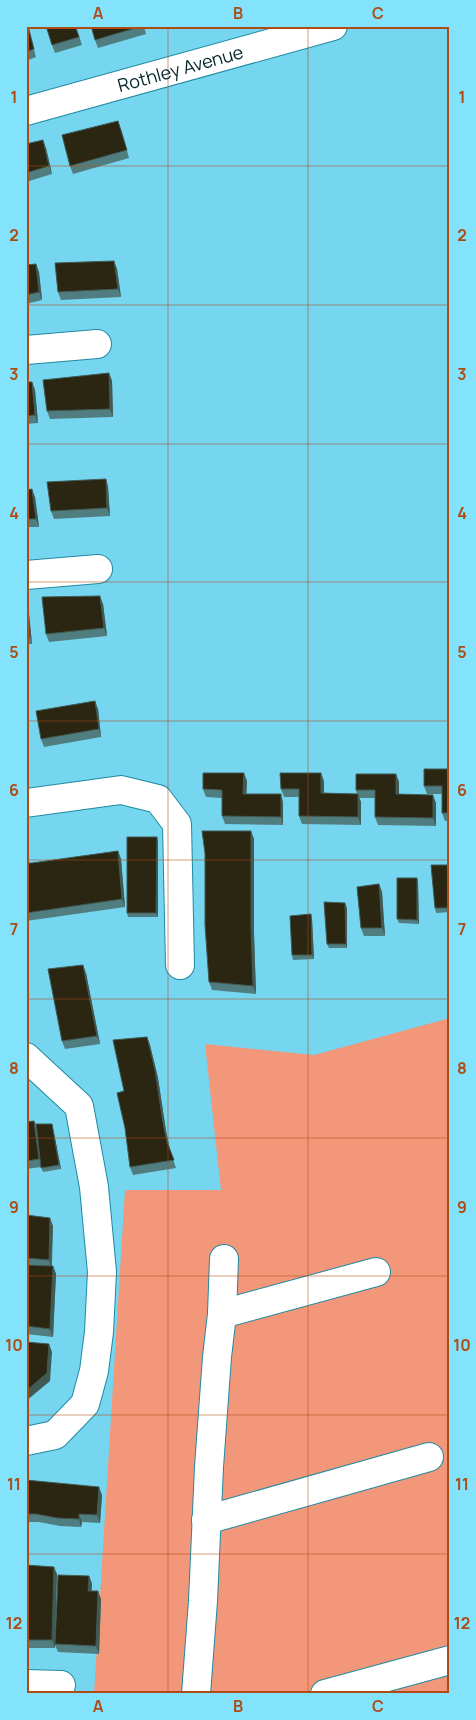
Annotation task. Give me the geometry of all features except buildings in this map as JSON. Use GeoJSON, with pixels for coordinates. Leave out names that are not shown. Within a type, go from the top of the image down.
{"type":"FeatureCollection","features":[{"type":"Feature","properties":{"kind":"street","name":"Rothley Avenue"},"geometry":{"type":"LineString","coordinates":[[26,111],[334,26]]}},
{"type":"Feature","properties":{"kind":"street"},"geometry":{"type":"LineString","coordinates":[[26,350],[98,344]]}},
{"type":"Feature","properties":{"kind":"street"},"geometry":{"type":"LineString","coordinates":[[26,575],[98,569]]}},
{"type":"Feature","properties":{"kind":"street"},"geometry":{"type":"LineString","coordinates":[[26,803],[120,790],[158,799],[176,824],[180,965]]}},
{"type":"Feature","properties":{"kind":"street"},"geometry":{"type":"LineString","coordinates":[[26,1441],[55,1435],[85,1404],[94,1371],[99,1332],[102,1272],[94,1187],[79,1106],[31,1066]]}},
{"type":"Feature","properties":{"kind":"street"},"geometry":{"type":"LineString","coordinates":[[196,1694],[217,1357],[222,1314],[224,1259]]}},
{"type":"Feature","properties":{"kind":"street"},"geometry":{"type":"LineString","coordinates":[[222,1314],[376,1272]]}},
{"type":"Feature","properties":{"kind":"street"},"geometry":{"type":"LineString","coordinates":[[206,1520],[429,1457]]}},
{"type":"Feature","properties":{"kind":"street"},"geometry":{"type":"LineString","coordinates":[[325,1694],[450,1660]]}},
{"type":"Feature","properties":{"kind":"street"},"geometry":{"type":"LineString","coordinates":[[26,1684],[61,1685]]}},
{"type":"Feature","properties":{"kind":"shaded area"},"geometry":{"type":"Polygon","coordinates":[[[450,1018],[450,1694],[94,1694],[125,1190],[221,1190],[205,1044],[314,1055],[450,1018]]]}}]}
